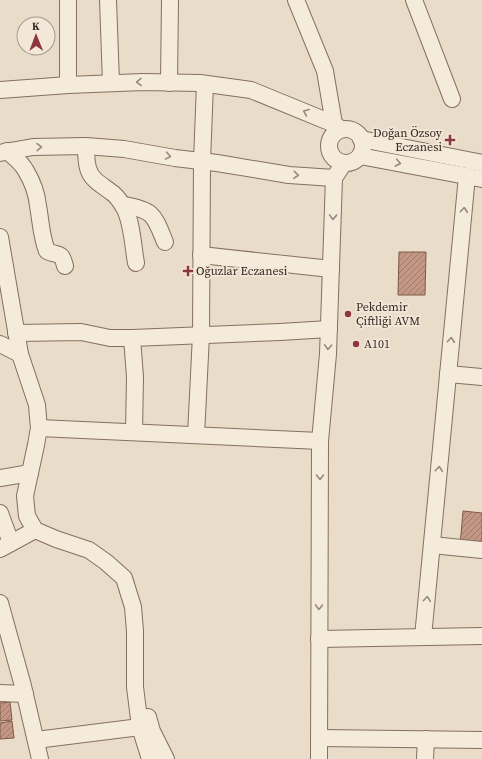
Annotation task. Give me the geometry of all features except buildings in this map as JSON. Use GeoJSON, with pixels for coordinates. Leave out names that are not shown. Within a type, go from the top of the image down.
{"type":"FeatureCollection","features":[{"type":"Feature","properties":{"kind":"street"},"geometry":{"type":"LineString","coordinates":[[68,0],[68,85]]}},
{"type":"Feature","properties":{"kind":"street"},"geometry":{"type":"LineString","coordinates":[[108,0],[111,83]]}},
{"type":"Feature","properties":{"kind":"street"},"geometry":{"type":"LineString","coordinates":[[170,0],[170,83]]}},
{"type":"Feature","properties":{"kind":"street"},"geometry":{"type":"LineString","coordinates":[[0,90],[143,82],[205,84],[251,90],[338,127],[356,132],[361,139],[363,147],[360,156],[350,163],[337,161],[332,157],[329,151],[328,144],[330,138],[338,127],[325,71],[296,0]]}},
{"type":"Feature","properties":{"kind":"street"},"geometry":{"type":"LineString","coordinates":[[414,0],[452,99]]}},
{"type":"Feature","properties":{"kind":"street"},"geometry":{"type":"LineString","coordinates":[[196,435],[201,335],[202,161],[205,84]]}},
{"type":"Feature","properties":{"kind":"street"},"geometry":{"type":"LineString","coordinates":[[361,139],[482,163]]}},
{"type":"Feature","properties":{"kind":"street"},"geometry":{"type":"LineString","coordinates":[[86,146],[87,167],[93,178],[111,192],[123,205],[127,212],[136,263]]}},
{"type":"Feature","properties":{"kind":"street"},"geometry":{"type":"LineString","coordinates":[[4,152],[33,147],[86,146],[124,148],[175,158],[290,175],[334,178]]}},
{"type":"Feature","properties":{"kind":"street"},"geometry":{"type":"LineString","coordinates":[[4,152],[19,162],[26,171],[33,186],[38,205],[43,243],[47,251],[60,254],[63,257],[65,266]]}},
{"type":"Feature","properties":{"kind":"street"},"geometry":{"type":"LineString","coordinates":[[360,156],[474,178],[448,374],[423,637]]}},
{"type":"Feature","properties":{"kind":"street"},"geometry":{"type":"LineString","coordinates":[[319,759],[320,441],[329,329],[334,178],[344,163]]}},
{"type":"Feature","properties":{"kind":"street"},"geometry":{"type":"LineString","coordinates":[[123,205],[144,209],[150,213],[158,223],[165,242]]}},
{"type":"Feature","properties":{"kind":"street"},"geometry":{"type":"LineString","coordinates":[[0,237],[20,354],[37,405],[39,428],[24,496],[27,516],[35,530],[56,539],[90,550],[124,578],[133,608],[135,631],[135,687],[140,727],[150,759]]}},
{"type":"Feature","properties":{"kind":"street"},"geometry":{"type":"LineString","coordinates":[[201,255],[331,269]]}},
{"type":"Feature","properties":{"kind":"street"},"geometry":{"type":"LineString","coordinates":[[16,332],[81,332],[110,338],[132,338],[329,329]]}},
{"type":"Feature","properties":{"kind":"street"},"geometry":{"type":"LineString","coordinates":[[132,338],[135,377],[134,432]]}},
{"type":"Feature","properties":{"kind":"street"},"geometry":{"type":"LineString","coordinates":[[0,344],[20,354]]}},
{"type":"Feature","properties":{"kind":"street"},"geometry":{"type":"LineString","coordinates":[[448,374],[482,377]]}},
{"type":"Feature","properties":{"kind":"street"},"geometry":{"type":"LineString","coordinates":[[39,428],[320,441]]}},
{"type":"Feature","properties":{"kind":"street"},"geometry":{"type":"LineString","coordinates":[[0,478],[30,473]]}},
{"type":"Feature","properties":{"kind":"street"},"geometry":{"type":"LineString","coordinates":[[0,513],[6,546],[35,530]]}},
{"type":"Feature","properties":{"kind":"street"},"geometry":{"type":"LineString","coordinates":[[56,539],[72,538],[92,541],[126,569],[139,595],[142,628],[143,685],[152,731],[166,759]]}},
{"type":"Feature","properties":{"kind":"street"},"geometry":{"type":"LineString","coordinates":[[432,545],[482,550]]}},
{"type":"Feature","properties":{"kind":"street"},"geometry":{"type":"LineString","coordinates":[[0,603],[25,694],[40,759]]}},
{"type":"Feature","properties":{"kind":"street"},"geometry":{"type":"LineString","coordinates":[[319,639],[482,636]]}},
{"type":"Feature","properties":{"kind":"street"},"geometry":{"type":"LineString","coordinates":[[0,693],[25,694]]}},
{"type":"Feature","properties":{"kind":"street"},"geometry":{"type":"LineString","coordinates":[[36,740],[140,727]]}},
{"type":"Feature","properties":{"kind":"street"},"geometry":{"type":"LineString","coordinates":[[319,738],[482,740]]}},
{"type":"Feature","properties":{"kind":"street"},"geometry":{"type":"LineString","coordinates":[[425,759],[426,739]]}},
{"type":"Feature","properties":{"kind":"place","name":"Doğan Özsoy Eczanesi"},"geometry":{"type":"Point","coordinates":[450,140]}},
{"type":"Feature","properties":{"kind":"place","name":"Oğuzlar Eczanesi"},"geometry":{"type":"Point","coordinates":[188,271]}},
{"type":"Feature","properties":{"kind":"place","name":"Pekdemir Çiftliği AVM"},"geometry":{"type":"Point","coordinates":[348,314]}},
{"type":"Feature","properties":{"kind":"place","name":"A101"},"geometry":{"type":"Point","coordinates":[356,344]}}]}
